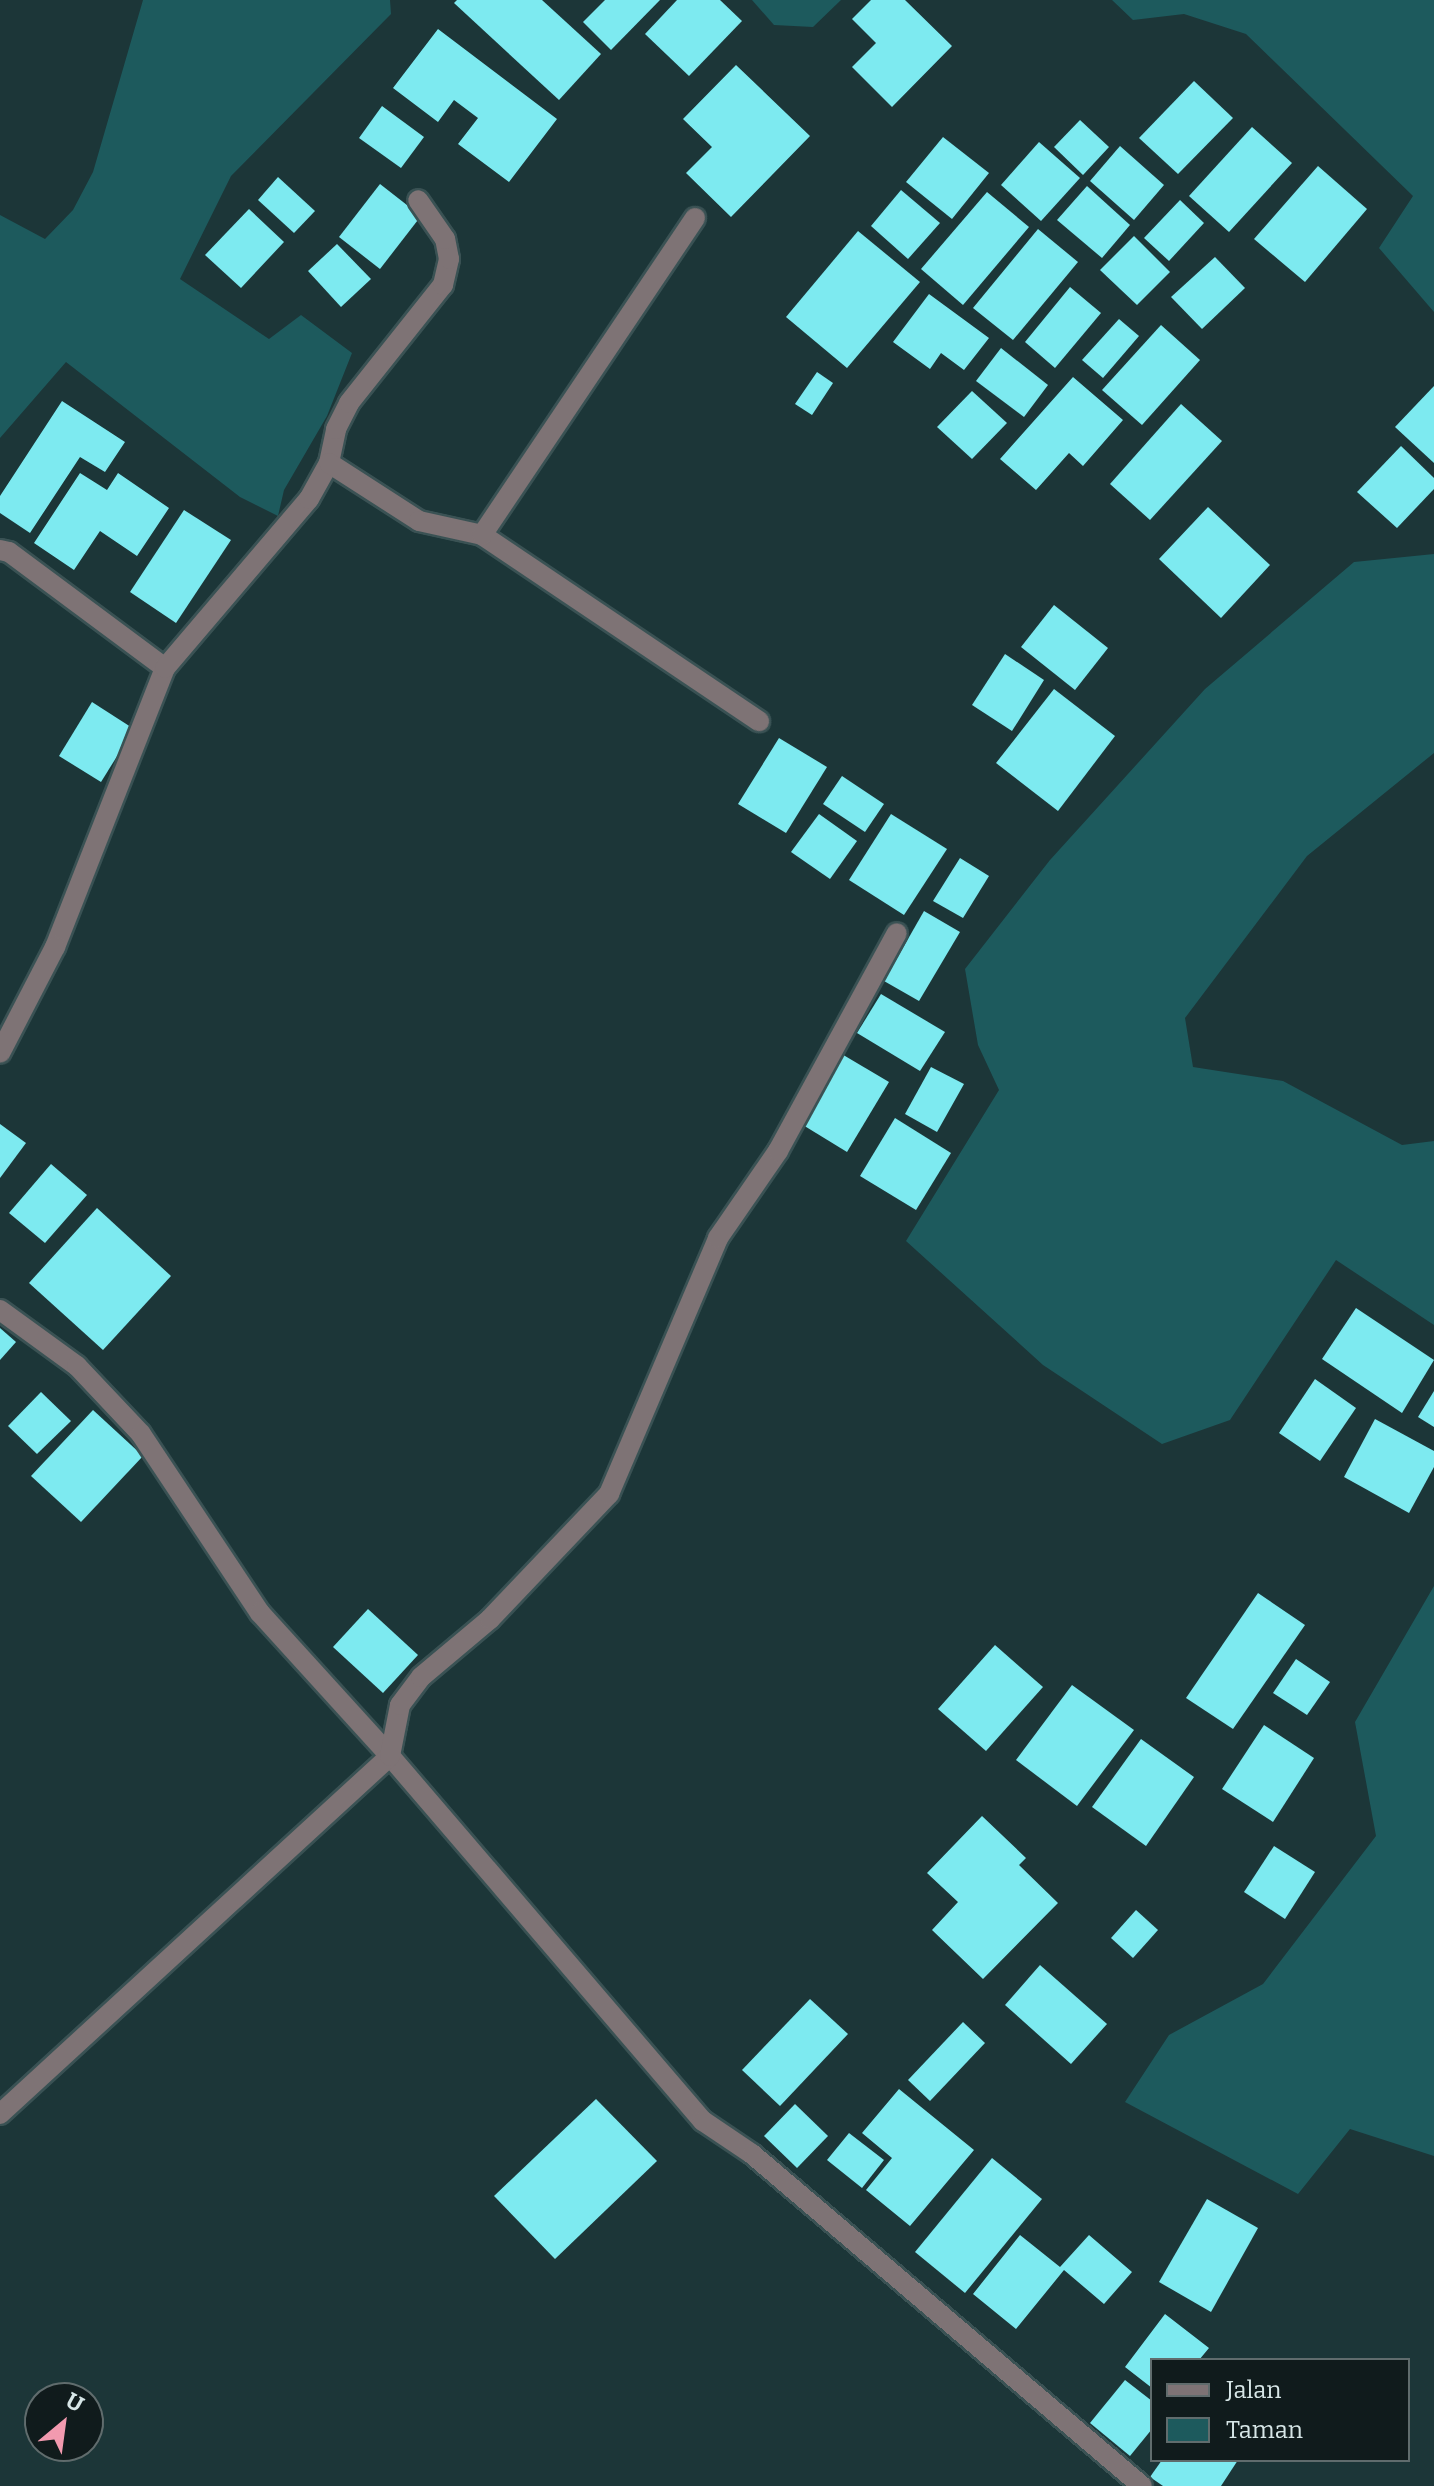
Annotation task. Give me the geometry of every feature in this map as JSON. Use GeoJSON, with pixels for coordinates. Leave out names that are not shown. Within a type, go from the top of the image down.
{"type":"FeatureCollection","features":[{"type":"Feature","properties":{"kind":"street"},"geometry":{"type":"LineString","coordinates":[[0,1053],[55,947],[165,668],[309,499],[329,463],[336,429],[349,403],[443,285],[449,259],[445,239],[418,200]]}},
{"type":"Feature","properties":{"kind":"street"},"geometry":{"type":"LineString","coordinates":[[482,535],[695,218]]}},
{"type":"Feature","properties":{"kind":"street"},"geometry":{"type":"LineString","coordinates":[[329,463],[419,521],[482,535],[759,721]]}},
{"type":"Feature","properties":{"kind":"street"},"geometry":{"type":"LineString","coordinates":[[0,550],[9,552],[165,668]]}},
{"type":"Feature","properties":{"kind":"street"},"geometry":{"type":"LineString","coordinates":[[0,2114],[390,1756],[400,1705],[421,1677],[490,1619],[609,1494],[718,1238],[778,1151],[897,933]]}},
{"type":"Feature","properties":{"kind":"street"},"geometry":{"type":"LineString","coordinates":[[0,1310],[77,1366],[141,1434],[260,1613],[390,1756],[703,2121],[752,2154],[1142,2486]]}},
{"type":"Feature","properties":{"kind":"green space"},"geometry":{"type":"Polygon","coordinates":[[[143,0],[390,0],[391,14],[231,176],[180,279],[269,339],[301,315],[352,353],[327,416],[284,490],[278,516],[240,497],[66,362],[0,438],[0,215],[45,239],[73,210],[93,172],[143,0]]]}},
{"type":"Feature","properties":{"kind":"green space"},"geometry":{"type":"Polygon","coordinates":[[[752,0],[841,0],[813,27],[774,25],[752,0]]]}},
{"type":"Feature","properties":{"kind":"green space"},"geometry":{"type":"Polygon","coordinates":[[[1112,0],[1434,0],[1434,312],[1379,248],[1413,196],[1246,34],[1184,14],[1133,20],[1112,0]]]}},
{"type":"Feature","properties":{"kind":"green space"},"geometry":{"type":"Polygon","coordinates":[[[1434,554],[1434,753],[1307,856],[1185,1018],[1193,1067],[1283,1081],[1402,1145],[1434,1141],[1434,1325],[1336,1260],[1230,1420],[1162,1444],[1043,1365],[906,1241],[999,1090],[978,1045],[965,969],[1050,860],[1205,689],[1354,562],[1434,554]]]}},
{"type":"Feature","properties":{"kind":"green space"},"geometry":{"type":"Polygon","coordinates":[[[1434,1586],[1434,2156],[1350,2129],[1298,2194],[1125,2102],[1169,2035],[1263,1984],[1376,1836],[1355,1722],[1434,1586]]]}},
{"type":"Feature","properties":{"kind":"building"},"geometry":{"type":"Polygon","coordinates":[[[457,0],[542,0],[601,54],[559,100],[454,3],[457,0]]]}},
{"type":"Feature","properties":{"kind":"building"},"geometry":{"type":"Polygon","coordinates":[[[605,0],[660,0],[611,50],[583,22],[605,0]]]}},
{"type":"Feature","properties":{"kind":"building"},"geometry":{"type":"Polygon","coordinates":[[[677,0],[720,0],[742,21],[689,76],[645,34],[677,0]]]}},
{"type":"Feature","properties":{"kind":"building"},"geometry":{"type":"Polygon","coordinates":[[[871,0],[905,0],[952,46],[892,107],[852,67],[876,43],[852,19],[871,0]]]}},
{"type":"Feature","properties":{"kind":"building"},"geometry":{"type":"Polygon","coordinates":[[[438,29],[557,119],[509,182],[458,144],[478,118],[454,100],[438,122],[393,88],[438,29]]]}},
{"type":"Feature","properties":{"kind":"building"},"geometry":{"type":"Polygon","coordinates":[[[736,65],[810,136],[731,217],[686,173],[712,147],[683,119],[736,65]]]}},
{"type":"Feature","properties":{"kind":"building"},"geometry":{"type":"Polygon","coordinates":[[[1194,81],[1233,118],[1178,174],[1139,138],[1194,81]]]}},
{"type":"Feature","properties":{"kind":"building"},"geometry":{"type":"Polygon","coordinates":[[[382,106],[424,137],[401,168],[359,138],[382,106]]]}},
{"type":"Feature","properties":{"kind":"building"},"geometry":{"type":"Polygon","coordinates":[[[1080,120],[1109,147],[1083,175],[1054,147],[1080,120]]]}},
{"type":"Feature","properties":{"kind":"building"},"geometry":{"type":"Polygon","coordinates":[[[1252,127],[1292,163],[1229,232],[1189,196],[1252,127]]]}},
{"type":"Feature","properties":{"kind":"building"},"geometry":{"type":"Polygon","coordinates":[[[943,137],[989,173],[952,219],[906,182],[943,137]]]}},
{"type":"Feature","properties":{"kind":"building"},"geometry":{"type":"Polygon","coordinates":[[[1039,142],[1080,178],[1041,221],[1001,185],[1039,142]]]}},
{"type":"Feature","properties":{"kind":"building"},"geometry":{"type":"Polygon","coordinates":[[[1120,146],[1164,185],[1134,220],[1090,181],[1120,146]]]}},
{"type":"Feature","properties":{"kind":"building"},"geometry":{"type":"Polygon","coordinates":[[[1318,166],[1367,209],[1305,282],[1254,239],[1318,166]]]}},
{"type":"Feature","properties":{"kind":"building"},"geometry":{"type":"Polygon","coordinates":[[[278,177],[315,211],[294,233],[258,200],[278,177]]]}},
{"type":"Feature","properties":{"kind":"building"},"geometry":{"type":"Polygon","coordinates":[[[380,184],[421,216],[380,269],[339,237],[380,184]]]}},
{"type":"Feature","properties":{"kind":"building"},"geometry":{"type":"Polygon","coordinates":[[[1087,186],[1130,225],[1102,258],[1057,220],[1087,186]]]}},
{"type":"Feature","properties":{"kind":"building"},"geometry":{"type":"Polygon","coordinates":[[[901,190],[940,223],[908,259],[871,226],[901,190]]]}},
{"type":"Feature","properties":{"kind":"building"},"geometry":{"type":"Polygon","coordinates":[[[987,192],[1029,227],[963,305],[921,269],[987,192]]]}},
{"type":"Feature","properties":{"kind":"building"},"geometry":{"type":"Polygon","coordinates":[[[1180,200],[1204,223],[1169,261],[1144,238],[1180,200]]]}},
{"type":"Feature","properties":{"kind":"building"},"geometry":{"type":"Polygon","coordinates":[[[249,209],[284,242],[241,288],[205,255],[249,209]]]}},
{"type":"Feature","properties":{"kind":"building"},"geometry":{"type":"Polygon","coordinates":[[[1038,229],[1078,262],[1013,340],[973,308],[1038,229]]]}},
{"type":"Feature","properties":{"kind":"building"},"geometry":{"type":"Polygon","coordinates":[[[858,231],[920,282],[847,368],[786,317],[858,231]]]}},
{"type":"Feature","properties":{"kind":"building"},"geometry":{"type":"Polygon","coordinates":[[[1134,236],[1170,272],[1137,305],[1100,270],[1134,236]]]}},
{"type":"Feature","properties":{"kind":"building"},"geometry":{"type":"Polygon","coordinates":[[[337,244],[371,279],[341,307],[308,271],[337,244]]]}},
{"type":"Feature","properties":{"kind":"building"},"geometry":{"type":"Polygon","coordinates":[[[1215,257],[1245,288],[1202,329],[1171,297],[1215,257]]]}},
{"type":"Feature","properties":{"kind":"building"},"geometry":{"type":"Polygon","coordinates":[[[1070,287],[1101,313],[1055,368],[1025,342],[1070,287]]]}},
{"type":"Feature","properties":{"kind":"building"},"geometry":{"type":"Polygon","coordinates":[[[929,294],[989,338],[964,370],[941,353],[930,369],[893,342],[929,294]]]}},
{"type":"Feature","properties":{"kind":"building"},"geometry":{"type":"Polygon","coordinates":[[[1119,319],[1139,336],[1103,378],[1082,360],[1119,319]]]}},
{"type":"Feature","properties":{"kind":"building"},"geometry":{"type":"Polygon","coordinates":[[[1161,325],[1200,360],[1142,425],[1102,390],[1161,325]]]}},
{"type":"Feature","properties":{"kind":"building"},"geometry":{"type":"Polygon","coordinates":[[[1001,348],[1048,385],[1024,417],[976,381],[1001,348]]]}},
{"type":"Feature","properties":{"kind":"building"},"geometry":{"type":"Polygon","coordinates":[[[817,372],[833,383],[812,415],[795,404],[817,372]]]}},
{"type":"Feature","properties":{"kind":"building"},"geometry":{"type":"Polygon","coordinates":[[[1073,377],[1123,420],[1083,466],[1069,453],[1036,490],[1000,459],[1073,377]]]}},
{"type":"Feature","properties":{"kind":"building"},"geometry":{"type":"Polygon","coordinates":[[[1434,386],[1434,463],[1395,427],[1434,386]]]}},
{"type":"Feature","properties":{"kind":"building"},"geometry":{"type":"Polygon","coordinates":[[[972,391],[1007,423],[972,459],[937,427],[972,391]]]}},
{"type":"Feature","properties":{"kind":"building"},"geometry":{"type":"Polygon","coordinates":[[[62,401],[125,442],[105,472],[80,457],[30,533],[0,513],[0,496],[62,401]]]}},
{"type":"Feature","properties":{"kind":"building"},"geometry":{"type":"Polygon","coordinates":[[[1181,404],[1222,441],[1150,520],[1110,484],[1181,404]]]}},
{"type":"Feature","properties":{"kind":"building"},"geometry":{"type":"Polygon","coordinates":[[[1401,446],[1434,478],[1434,489],[1397,528],[1357,492],[1401,446]]]}},
{"type":"Feature","properties":{"kind":"building"},"geometry":{"type":"Polygon","coordinates":[[[80,473],[107,490],[118,473],[169,508],[137,556],[100,531],[74,570],[34,543],[80,473]]]}},
{"type":"Feature","properties":{"kind":"building"},"geometry":{"type":"Polygon","coordinates":[[[1208,507],[1270,565],[1221,618],[1159,559],[1208,507]]]}},
{"type":"Feature","properties":{"kind":"building"},"geometry":{"type":"Polygon","coordinates":[[[184,510],[231,540],[176,623],[130,592],[184,510]]]}},
{"type":"Feature","properties":{"kind":"building"},"geometry":{"type":"Polygon","coordinates":[[[1054,605],[1108,648],[1075,690],[1021,647],[1054,605]]]}},
{"type":"Feature","properties":{"kind":"building"},"geometry":{"type":"Polygon","coordinates":[[[1005,654],[1044,680],[1012,731],[972,705],[1005,654]]]}},
{"type":"Feature","properties":{"kind":"building"},"geometry":{"type":"Polygon","coordinates":[[[1054,689],[1115,736],[1058,811],[996,763],[1054,689]]]}},
{"type":"Feature","properties":{"kind":"building"},"geometry":{"type":"Polygon","coordinates":[[[92,702],[134,729],[101,782],[59,756],[92,702]]]}},
{"type":"Feature","properties":{"kind":"building"},"geometry":{"type":"Polygon","coordinates":[[[779,738],[827,767],[786,833],[738,804],[779,738]]]}},
{"type":"Feature","properties":{"kind":"building"},"geometry":{"type":"Polygon","coordinates":[[[842,776],[884,804],[865,832],[823,804],[842,776]]]}},
{"type":"Feature","properties":{"kind":"building"},"geometry":{"type":"Polygon","coordinates":[[[819,814],[857,841],[830,879],[791,852],[819,814]]]}},
{"type":"Feature","properties":{"kind":"building"},"geometry":{"type":"Polygon","coordinates":[[[891,814],[947,849],[904,915],[849,880],[891,814]]]}},
{"type":"Feature","properties":{"kind":"building"},"geometry":{"type":"Polygon","coordinates":[[[960,858],[989,876],[963,918],[933,901],[960,858]]]}},
{"type":"Feature","properties":{"kind":"building"},"geometry":{"type":"Polygon","coordinates":[[[924,911],[960,932],[919,1001],[884,981],[924,911]]]}},
{"type":"Feature","properties":{"kind":"building"},"geometry":{"type":"Polygon","coordinates":[[[881,994],[945,1032],[920,1071],[857,1033],[881,994]]]}},
{"type":"Feature","properties":{"kind":"building"},"geometry":{"type":"Polygon","coordinates":[[[840,1053],[889,1082],[847,1152],[798,1122],[840,1053]]]}},
{"type":"Feature","properties":{"kind":"building"},"geometry":{"type":"Polygon","coordinates":[[[931,1067],[964,1084],[937,1132],[905,1114],[931,1067]]]}},
{"type":"Feature","properties":{"kind":"building"},"geometry":{"type":"Polygon","coordinates":[[[895,1118],[951,1153],[916,1210],[860,1176],[895,1118]]]}},
{"type":"Feature","properties":{"kind":"building"},"geometry":{"type":"Polygon","coordinates":[[[0,1124],[26,1143],[0,1178],[0,1124]]]}},
{"type":"Feature","properties":{"kind":"building"},"geometry":{"type":"Polygon","coordinates":[[[51,1164],[87,1195],[45,1243],[9,1213],[51,1164]]]}},
{"type":"Feature","properties":{"kind":"building"},"geometry":{"type":"Polygon","coordinates":[[[97,1208],[171,1276],[103,1350],[29,1283],[97,1208]]]}},
{"type":"Feature","properties":{"kind":"building"},"geometry":{"type":"Polygon","coordinates":[[[1356,1308],[1434,1360],[1402,1413],[1322,1359],[1356,1308]]]}},
{"type":"Feature","properties":{"kind":"building"},"geometry":{"type":"Polygon","coordinates":[[[0,1328],[16,1342],[0,1360],[0,1328]]]}},
{"type":"Feature","properties":{"kind":"building"},"geometry":{"type":"Polygon","coordinates":[[[1315,1379],[1356,1408],[1320,1461],[1279,1433],[1315,1379]]]}},
{"type":"Feature","properties":{"kind":"building"},"geometry":{"type":"Polygon","coordinates":[[[1434,1391],[1434,1427],[1418,1417],[1434,1391]]]}},
{"type":"Feature","properties":{"kind":"building"},"geometry":{"type":"Polygon","coordinates":[[[41,1392],[71,1421],[37,1454],[8,1426],[41,1392]]]}},
{"type":"Feature","properties":{"kind":"building"},"geometry":{"type":"Polygon","coordinates":[[[93,1410],[143,1456],[81,1522],[31,1476],[93,1410]]]}},
{"type":"Feature","properties":{"kind":"building"},"geometry":{"type":"Polygon","coordinates":[[[1375,1419],[1434,1451],[1434,1467],[1409,1513],[1344,1477],[1375,1419]]]}},
{"type":"Feature","properties":{"kind":"building"},"geometry":{"type":"Polygon","coordinates":[[[1258,1593],[1305,1625],[1233,1729],[1186,1698],[1258,1593]]]}},
{"type":"Feature","properties":{"kind":"building"},"geometry":{"type":"Polygon","coordinates":[[[368,1609],[418,1655],[383,1693],[333,1647],[368,1609]]]}},
{"type":"Feature","properties":{"kind":"building"},"geometry":{"type":"Polygon","coordinates":[[[995,1645],[1043,1687],[986,1751],[938,1709],[995,1645]]]}},
{"type":"Feature","properties":{"kind":"building"},"geometry":{"type":"Polygon","coordinates":[[[1296,1659],[1330,1682],[1307,1715],[1273,1693],[1296,1659]]]}},
{"type":"Feature","properties":{"kind":"building"},"geometry":{"type":"Polygon","coordinates":[[[1072,1685],[1134,1730],[1077,1806],[1016,1760],[1072,1685]]]}},
{"type":"Feature","properties":{"kind":"building"},"geometry":{"type":"Polygon","coordinates":[[[1264,1725],[1314,1758],[1273,1822],[1222,1789],[1264,1725]]]}},
{"type":"Feature","properties":{"kind":"building"},"geometry":{"type":"Polygon","coordinates":[[[1141,1739],[1194,1777],[1146,1846],[1092,1807],[1141,1739]]]}},
{"type":"Feature","properties":{"kind":"building"},"geometry":{"type":"Polygon","coordinates":[[[982,1816],[1026,1858],[1019,1865],[1058,1903],[983,1979],[932,1930],[958,1902],[927,1873],[982,1816]]]}},
{"type":"Feature","properties":{"kind":"building"},"geometry":{"type":"Polygon","coordinates":[[[1274,1846],[1315,1872],[1285,1919],[1244,1892],[1274,1846]]]}},
{"type":"Feature","properties":{"kind":"building"},"geometry":{"type":"Polygon","coordinates":[[[1136,1910],[1158,1930],[1133,1958],[1111,1938],[1136,1910]]]}},
{"type":"Feature","properties":{"kind":"building"},"geometry":{"type":"Polygon","coordinates":[[[1040,1965],[1107,2024],[1071,2064],[1005,2005],[1040,1965]]]}},
{"type":"Feature","properties":{"kind":"building"},"geometry":{"type":"Polygon","coordinates":[[[810,1999],[848,2034],[780,2106],[742,2070],[810,1999]]]}},
{"type":"Feature","properties":{"kind":"building"},"geometry":{"type":"Polygon","coordinates":[[[963,2022],[985,2043],[930,2101],[908,2080],[963,2022]]]}},
{"type":"Feature","properties":{"kind":"building"},"geometry":{"type":"Polygon","coordinates":[[[899,2089],[974,2150],[910,2226],[866,2190],[892,2158],[862,2133],[899,2089]]]}},
{"type":"Feature","properties":{"kind":"building"},"geometry":{"type":"Polygon","coordinates":[[[596,2099],[657,2161],[555,2259],[494,2196],[596,2099]]]}},
{"type":"Feature","properties":{"kind":"building"},"geometry":{"type":"Polygon","coordinates":[[[795,2104],[828,2136],[797,2168],[764,2136],[795,2104]]]}},
{"type":"Feature","properties":{"kind":"building"},"geometry":{"type":"Polygon","coordinates":[[[849,2133],[884,2160],[862,2188],[827,2160],[849,2133]]]}},
{"type":"Feature","properties":{"kind":"building"},"geometry":{"type":"Polygon","coordinates":[[[992,2158],[1042,2199],[965,2293],[915,2252],[992,2158]]]}},
{"type":"Feature","properties":{"kind":"building"},"geometry":{"type":"Polygon","coordinates":[[[1207,2199],[1258,2228],[1211,2312],[1159,2282],[1207,2199]]]}},
{"type":"Feature","properties":{"kind":"building"},"geometry":{"type":"Polygon","coordinates":[[[1020,2235],[1060,2267],[1089,2235],[1132,2272],[1104,2304],[1064,2270],[1016,2329],[973,2294],[1020,2235]]]}},
{"type":"Feature","properties":{"kind":"building"},"geometry":{"type":"Polygon","coordinates":[[[1165,2314],[1209,2348],[1201,2358],[1150,2358],[1150,2386],[1125,2367],[1165,2314]]]}},
{"type":"Feature","properties":{"kind":"building"},"geometry":{"type":"Polygon","coordinates":[[[1125,2380],[1150,2399],[1150,2431],[1130,2456],[1090,2423],[1125,2380]]]}},
{"type":"Feature","properties":{"kind":"building"},"geometry":{"type":"Polygon","coordinates":[[[1161,2462],[1237,2462],[1221,2486],[1163,2486],[1150,2477],[1161,2462]]]}}]}
